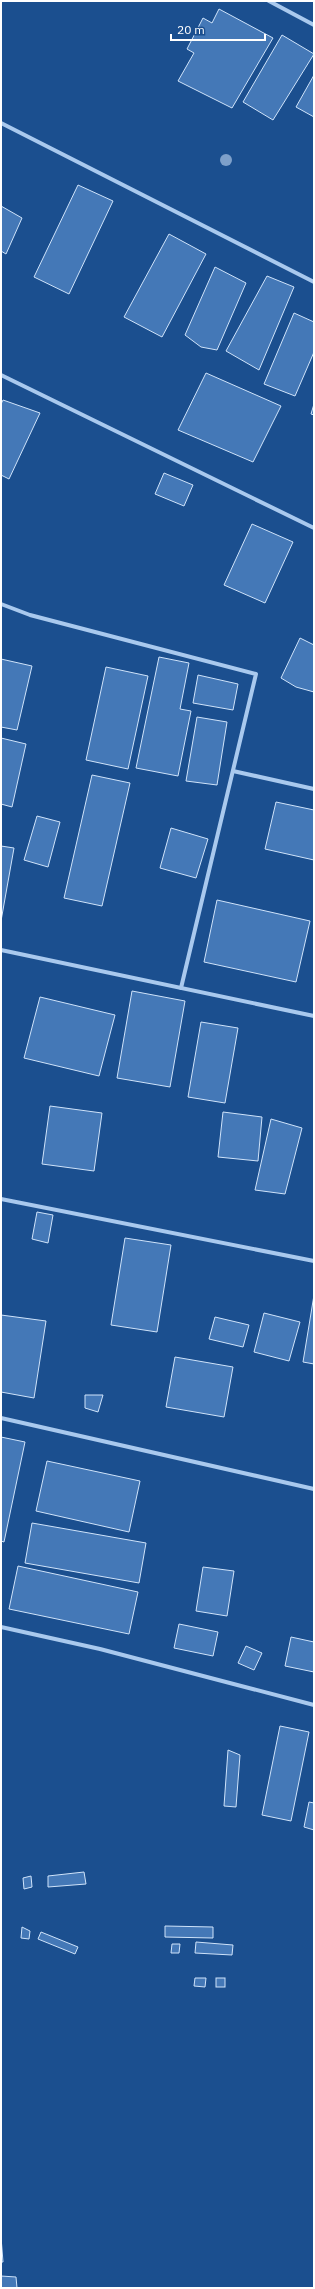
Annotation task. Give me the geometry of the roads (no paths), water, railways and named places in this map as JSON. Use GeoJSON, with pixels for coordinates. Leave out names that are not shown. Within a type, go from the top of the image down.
{"type":"FeatureCollection","features":[{"type":"Feature","properties":{"kind":"street"},"geometry":{"type":"LineString","coordinates":[[269,1],[314,25]]}},
{"type":"Feature","properties":{"kind":"street"},"geometry":{"type":"LineString","coordinates":[[1,123],[314,282]]}},
{"type":"Feature","properties":{"kind":"street"},"geometry":{"type":"LineString","coordinates":[[1,375],[314,528]]}},
{"type":"Feature","properties":{"kind":"street"},"geometry":{"type":"LineString","coordinates":[[1,604],[30,615],[256,674],[181,988]]}},
{"type":"Feature","properties":{"kind":"street"},"geometry":{"type":"LineString","coordinates":[[233,771],[314,789]]}},
{"type":"Feature","properties":{"kind":"street"},"geometry":{"type":"LineString","coordinates":[[1,950],[314,1016]]}},
{"type":"Feature","properties":{"kind":"street"},"geometry":{"type":"LineString","coordinates":[[1,1199],[314,1261]]}},
{"type":"Feature","properties":{"kind":"street"},"geometry":{"type":"LineString","coordinates":[[1,1418],[314,1489]]}},
{"type":"Feature","properties":{"kind":"street"},"geometry":{"type":"LineString","coordinates":[[1,1627],[100,1649],[314,1705]]}}]}
